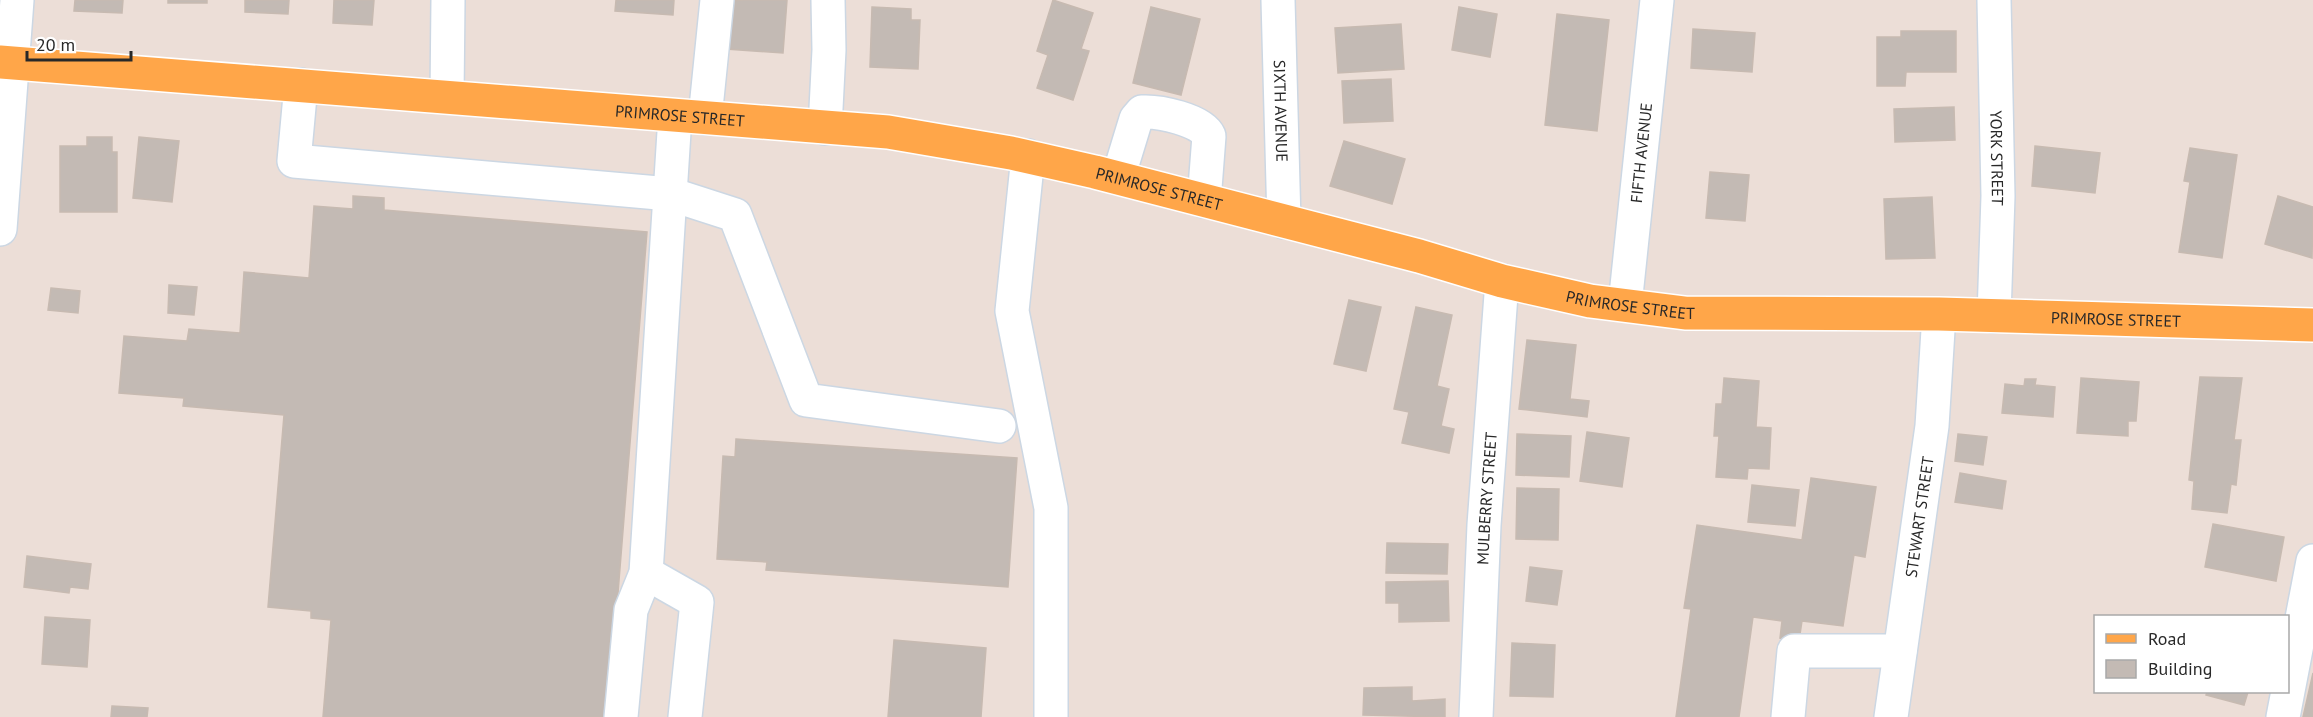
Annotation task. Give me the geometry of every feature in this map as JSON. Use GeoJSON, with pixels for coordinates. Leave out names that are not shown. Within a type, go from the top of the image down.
{"type":"FeatureCollection","features":[{"type":"Feature","properties":{"kind":"main road","name":"PRIMROSE STREET"},"geometry":{"type":"LineString","coordinates":[[6,62],[899,134],[1028,156],[1419,256],[1555,294],[1685,313],[1939,314],[2313,325]]}},
{"type":"Feature","properties":{"kind":"street"},"geometry":{"type":"LineString","coordinates":[[0,229],[6,62],[16,0]]}},
{"type":"Feature","properties":{"kind":"street"},"geometry":{"type":"LineString","coordinates":[[447,97],[448,0]]}},
{"type":"Feature","properties":{"kind":"street"},"geometry":{"type":"LineString","coordinates":[[621,717],[631,610],[646,573],[670,194],[717,0]]}},
{"type":"Feature","properties":{"kind":"street"},"geometry":{"type":"LineString","coordinates":[[825,128],[829,50],[828,0]]}},
{"type":"Feature","properties":{"kind":"street","name":"SIXTH AVENUE"},"geometry":{"type":"LineString","coordinates":[[1278,0],[1284,222]]}},
{"type":"Feature","properties":{"kind":"street","name":"FIFTH AVENUE"},"geometry":{"type":"LineString","coordinates":[[1625,306],[1657,0]]}},
{"type":"Feature","properties":{"kind":"street","name":"YORK STREET"},"geometry":{"type":"LineString","coordinates":[[1994,0],[1998,196],[1994,316]]}},
{"type":"Feature","properties":{"kind":"street"},"geometry":{"type":"LineString","coordinates":[[301,85],[294,161],[670,194],[735,215],[806,400],[999,426]]}},
{"type":"Feature","properties":{"kind":"street"},"geometry":{"type":"LineString","coordinates":[[1118,178],[1136,119],[1142,112],[1198,123],[1206,128],[1209,136],[1204,201]]}},
{"type":"Feature","properties":{"kind":"street"},"geometry":{"type":"LineString","coordinates":[[1028,156],[1012,311],[1052,508],[1051,717]]}},
{"type":"Feature","properties":{"kind":"street","name":"MULBERRY STREET"},"geometry":{"type":"LineString","coordinates":[[1476,717],[1484,525],[1502,281]]}},
{"type":"Feature","properties":{"kind":"street","name":"STEWART STREET"},"geometry":{"type":"LineString","coordinates":[[1891,717],[1932,426],[1939,314]]}},
{"type":"Feature","properties":{"kind":"street"},"geometry":{"type":"LineString","coordinates":[[2289,686],[2313,561]]}},
{"type":"Feature","properties":{"kind":"street"},"geometry":{"type":"LineString","coordinates":[[646,573],[697,602],[685,717]]}},
{"type":"Feature","properties":{"kind":"street"},"geometry":{"type":"LineString","coordinates":[[1788,717],[1794,651],[1900,651]]}},
{"type":"Feature","properties":{"kind":"street"},"geometry":{"type":"LineString","coordinates":[[2283,717],[2288,693]]}},
{"type":"Feature","properties":{"kind":"building"},"geometry":{"type":"Polygon","coordinates":[[[75,0],[123,0],[122,13],[74,11],[75,0]]]}},
{"type":"Feature","properties":{"kind":"building"},"geometry":{"type":"Polygon","coordinates":[[[168,0],[207,0],[207,3],[168,3],[168,0]]]}},
{"type":"Feature","properties":{"kind":"building"},"geometry":{"type":"Polygon","coordinates":[[[245,0],[289,0],[288,14],[245,12],[245,0]]]}},
{"type":"Feature","properties":{"kind":"building"},"geometry":{"type":"Polygon","coordinates":[[[334,0],[374,0],[372,25],[333,23],[334,0]]]}},
{"type":"Feature","properties":{"kind":"building"},"geometry":{"type":"Polygon","coordinates":[[[616,0],[674,0],[673,15],[615,11],[616,0]]]}},
{"type":"Feature","properties":{"kind":"building"},"geometry":{"type":"Polygon","coordinates":[[[787,0],[783,53],[726,49],[729,1],[787,0]]]}},
{"type":"Feature","properties":{"kind":"building"},"geometry":{"type":"Polygon","coordinates":[[[1053,0],[1093,13],[1081,49],[1089,51],[1073,100],[1037,88],[1048,55],[1037,51],[1053,0]]]}},
{"type":"Feature","properties":{"kind":"building"},"geometry":{"type":"Polygon","coordinates":[[[872,7],[911,9],[911,20],[920,20],[918,69],[870,67],[872,7]]]}},
{"type":"Feature","properties":{"kind":"building"},"geometry":{"type":"Polygon","coordinates":[[[1151,7],[1200,19],[1181,95],[1133,83],[1151,7]]]}},
{"type":"Feature","properties":{"kind":"building"},"geometry":{"type":"Polygon","coordinates":[[[1459,7],[1497,14],[1490,57],[1452,50],[1459,7]]]}},
{"type":"Feature","properties":{"kind":"building"},"geometry":{"type":"Polygon","coordinates":[[[1557,14],[1609,20],[1597,131],[1545,125],[1557,14]]]}},
{"type":"Feature","properties":{"kind":"building"},"geometry":{"type":"Polygon","coordinates":[[[1401,24],[1404,69],[1338,73],[1335,28],[1401,24]]]}},
{"type":"Feature","properties":{"kind":"building"},"geometry":{"type":"Polygon","coordinates":[[[1693,29],[1755,33],[1752,72],[1691,68],[1693,29]]]}},
{"type":"Feature","properties":{"kind":"building"},"geometry":{"type":"Polygon","coordinates":[[[1901,31],[1956,31],[1956,72],[1906,72],[1905,86],[1877,86],[1877,37],[1901,37],[1901,31]]]}},
{"type":"Feature","properties":{"kind":"building"},"geometry":{"type":"Polygon","coordinates":[[[1391,79],[1393,121],[1344,123],[1342,81],[1391,79]]]}},
{"type":"Feature","properties":{"kind":"building"},"geometry":{"type":"Polygon","coordinates":[[[1954,107],[1955,140],[1895,142],[1894,109],[1954,107]]]}},
{"type":"Feature","properties":{"kind":"building"},"geometry":{"type":"Polygon","coordinates":[[[87,137],[112,137],[112,152],[117,152],[117,212],[60,212],[60,146],[87,146],[87,137]]]}},
{"type":"Feature","properties":{"kind":"building"},"geometry":{"type":"Polygon","coordinates":[[[139,137],[179,141],[172,202],[133,198],[139,137]]]}},
{"type":"Feature","properties":{"kind":"building"},"geometry":{"type":"Polygon","coordinates":[[[1344,141],[1405,159],[1392,204],[1330,186],[1344,141]]]}},
{"type":"Feature","properties":{"kind":"building"},"geometry":{"type":"Polygon","coordinates":[[[2035,146],[2100,153],[2095,193],[2032,186],[2035,146]]]}},
{"type":"Feature","properties":{"kind":"building"},"geometry":{"type":"Polygon","coordinates":[[[2190,148],[2237,155],[2222,258],[2179,252],[2190,182],[2184,181],[2190,148]]]}},
{"type":"Feature","properties":{"kind":"building"},"geometry":{"type":"Polygon","coordinates":[[[1710,172],[1749,175],[1745,221],[1706,218],[1710,172]]]}},
{"type":"Feature","properties":{"kind":"building"},"geometry":{"type":"Polygon","coordinates":[[[353,196],[384,198],[384,210],[647,232],[608,717],[323,717],[331,620],[311,618],[311,611],[268,607],[284,415],[183,406],[184,398],[119,393],[124,336],[187,341],[189,329],[240,333],[244,272],[309,278],[314,206],[353,209],[353,196]]]}},
{"type":"Feature","properties":{"kind":"building"},"geometry":{"type":"Polygon","coordinates":[[[2278,196],[2313,207],[2312,258],[2265,244],[2278,196]]]}},
{"type":"Feature","properties":{"kind":"building"},"geometry":{"type":"Polygon","coordinates":[[[1932,197],[1935,258],[1886,259],[1884,199],[1932,197]]]}},
{"type":"Feature","properties":{"kind":"building"},"geometry":{"type":"Polygon","coordinates":[[[169,285],[197,287],[194,315],[168,313],[169,285]]]}},
{"type":"Feature","properties":{"kind":"building"},"geometry":{"type":"Polygon","coordinates":[[[51,288],[80,291],[78,313],[48,310],[51,288]]]}},
{"type":"Feature","properties":{"kind":"building"},"geometry":{"type":"Polygon","coordinates":[[[1349,300],[1381,307],[1366,371],[1334,364],[1349,300]]]}},
{"type":"Feature","properties":{"kind":"building"},"geometry":{"type":"Polygon","coordinates":[[[1416,307],[1452,315],[1437,386],[1449,389],[1441,426],[1454,429],[1449,453],[1402,443],[1409,412],[1394,409],[1416,307]]]}},
{"type":"Feature","properties":{"kind":"building"},"geometry":{"type":"Polygon","coordinates":[[[1527,340],[1576,345],[1570,399],[1589,401],[1587,417],[1519,409],[1527,340]]]}},
{"type":"Feature","properties":{"kind":"building"},"geometry":{"type":"Polygon","coordinates":[[[2200,377],[2242,378],[2234,440],[2241,440],[2236,485],[2231,484],[2227,513],[2192,509],[2194,481],[2189,480],[2200,377]]]}},
{"type":"Feature","properties":{"kind":"building"},"geometry":{"type":"Polygon","coordinates":[[[1724,378],[1759,381],[1756,427],[1771,428],[1769,469],[1748,468],[1747,479],[1716,477],[1719,436],[1714,436],[1716,404],[1722,404],[1724,378]]]}},
{"type":"Feature","properties":{"kind":"building"},"geometry":{"type":"Polygon","coordinates":[[[2081,378],[2139,382],[2136,421],[2128,421],[2128,436],[2077,433],[2081,378]]]}},
{"type":"Feature","properties":{"kind":"building"},"geometry":{"type":"Polygon","coordinates":[[[2025,379],[2036,379],[2035,385],[2055,387],[2053,417],[2002,413],[2005,384],[2024,386],[2025,379]]]}},
{"type":"Feature","properties":{"kind":"building"},"geometry":{"type":"Polygon","coordinates":[[[1587,432],[1629,438],[1622,487],[1580,481],[1587,432]]]}},
{"type":"Feature","properties":{"kind":"building"},"geometry":{"type":"Polygon","coordinates":[[[1517,434],[1571,436],[1569,477],[1516,475],[1517,434]]]}},
{"type":"Feature","properties":{"kind":"building"},"geometry":{"type":"Polygon","coordinates":[[[1958,434],[1987,437],[1983,465],[1955,461],[1958,434]]]}},
{"type":"Feature","properties":{"kind":"building"},"geometry":{"type":"Polygon","coordinates":[[[736,439],[1017,458],[1008,587],[766,570],[767,562],[717,559],[723,456],[735,457],[736,439]]]}},
{"type":"Feature","properties":{"kind":"building"},"geometry":{"type":"Polygon","coordinates":[[[1960,473],[2006,481],[2002,509],[1955,502],[1960,473]]]}},
{"type":"Feature","properties":{"kind":"building"},"geometry":{"type":"Polygon","coordinates":[[[1811,478],[1876,487],[1865,557],[1854,555],[1843,626],[1802,621],[1799,641],[1780,638],[1782,621],[1753,617],[1739,717],[1676,717],[1691,609],[1684,608],[1697,525],[1802,540],[1811,478]]]}},
{"type":"Feature","properties":{"kind":"building"},"geometry":{"type":"Polygon","coordinates":[[[1752,485],[1799,490],[1795,526],[1748,522],[1752,485]]]}},
{"type":"Feature","properties":{"kind":"building"},"geometry":{"type":"Polygon","coordinates":[[[1517,488],[1559,489],[1558,540],[1516,539],[1517,488]]]}},
{"type":"Feature","properties":{"kind":"building"},"geometry":{"type":"Polygon","coordinates":[[[2213,524],[2284,537],[2276,581],[2205,567],[2213,524]]]}},
{"type":"Feature","properties":{"kind":"building"},"geometry":{"type":"Polygon","coordinates":[[[1387,543],[1448,544],[1447,574],[1386,573],[1387,543]]]}},
{"type":"Feature","properties":{"kind":"building"},"geometry":{"type":"Polygon","coordinates":[[[27,556],[91,564],[88,589],[70,587],[69,593],[24,587],[27,556]]]}},
{"type":"Feature","properties":{"kind":"building"},"geometry":{"type":"Polygon","coordinates":[[[1530,567],[1562,571],[1557,605],[1526,601],[1530,567]]]}},
{"type":"Feature","properties":{"kind":"building"},"geometry":{"type":"Polygon","coordinates":[[[1448,581],[1449,621],[1399,622],[1399,603],[1386,603],[1386,582],[1448,581]]]}},
{"type":"Feature","properties":{"kind":"building"},"geometry":{"type":"Polygon","coordinates":[[[45,617],[90,620],[87,667],[42,664],[45,617]]]}},
{"type":"Feature","properties":{"kind":"building"},"geometry":{"type":"Polygon","coordinates":[[[894,640],[986,648],[981,717],[888,717],[894,640]]]}},
{"type":"Feature","properties":{"kind":"building"},"geometry":{"type":"Polygon","coordinates":[[[1512,643],[1555,645],[1553,697],[1510,696],[1512,643]]]}},
{"type":"Feature","properties":{"kind":"building"},"geometry":{"type":"Polygon","coordinates":[[[2313,673],[2313,717],[2303,717],[2313,673]]]}},
{"type":"Feature","properties":{"kind":"building"},"geometry":{"type":"Polygon","coordinates":[[[1412,687],[1412,701],[1445,699],[1445,717],[1363,715],[1364,688],[1412,687]]]}},
{"type":"Feature","properties":{"kind":"building"},"geometry":{"type":"Polygon","coordinates":[[[2207,693],[2248,693],[2244,705],[2206,695],[2207,693]]]}},
{"type":"Feature","properties":{"kind":"building"},"geometry":{"type":"Polygon","coordinates":[[[112,706],[148,708],[147,717],[111,717],[112,706]]]}}]}
